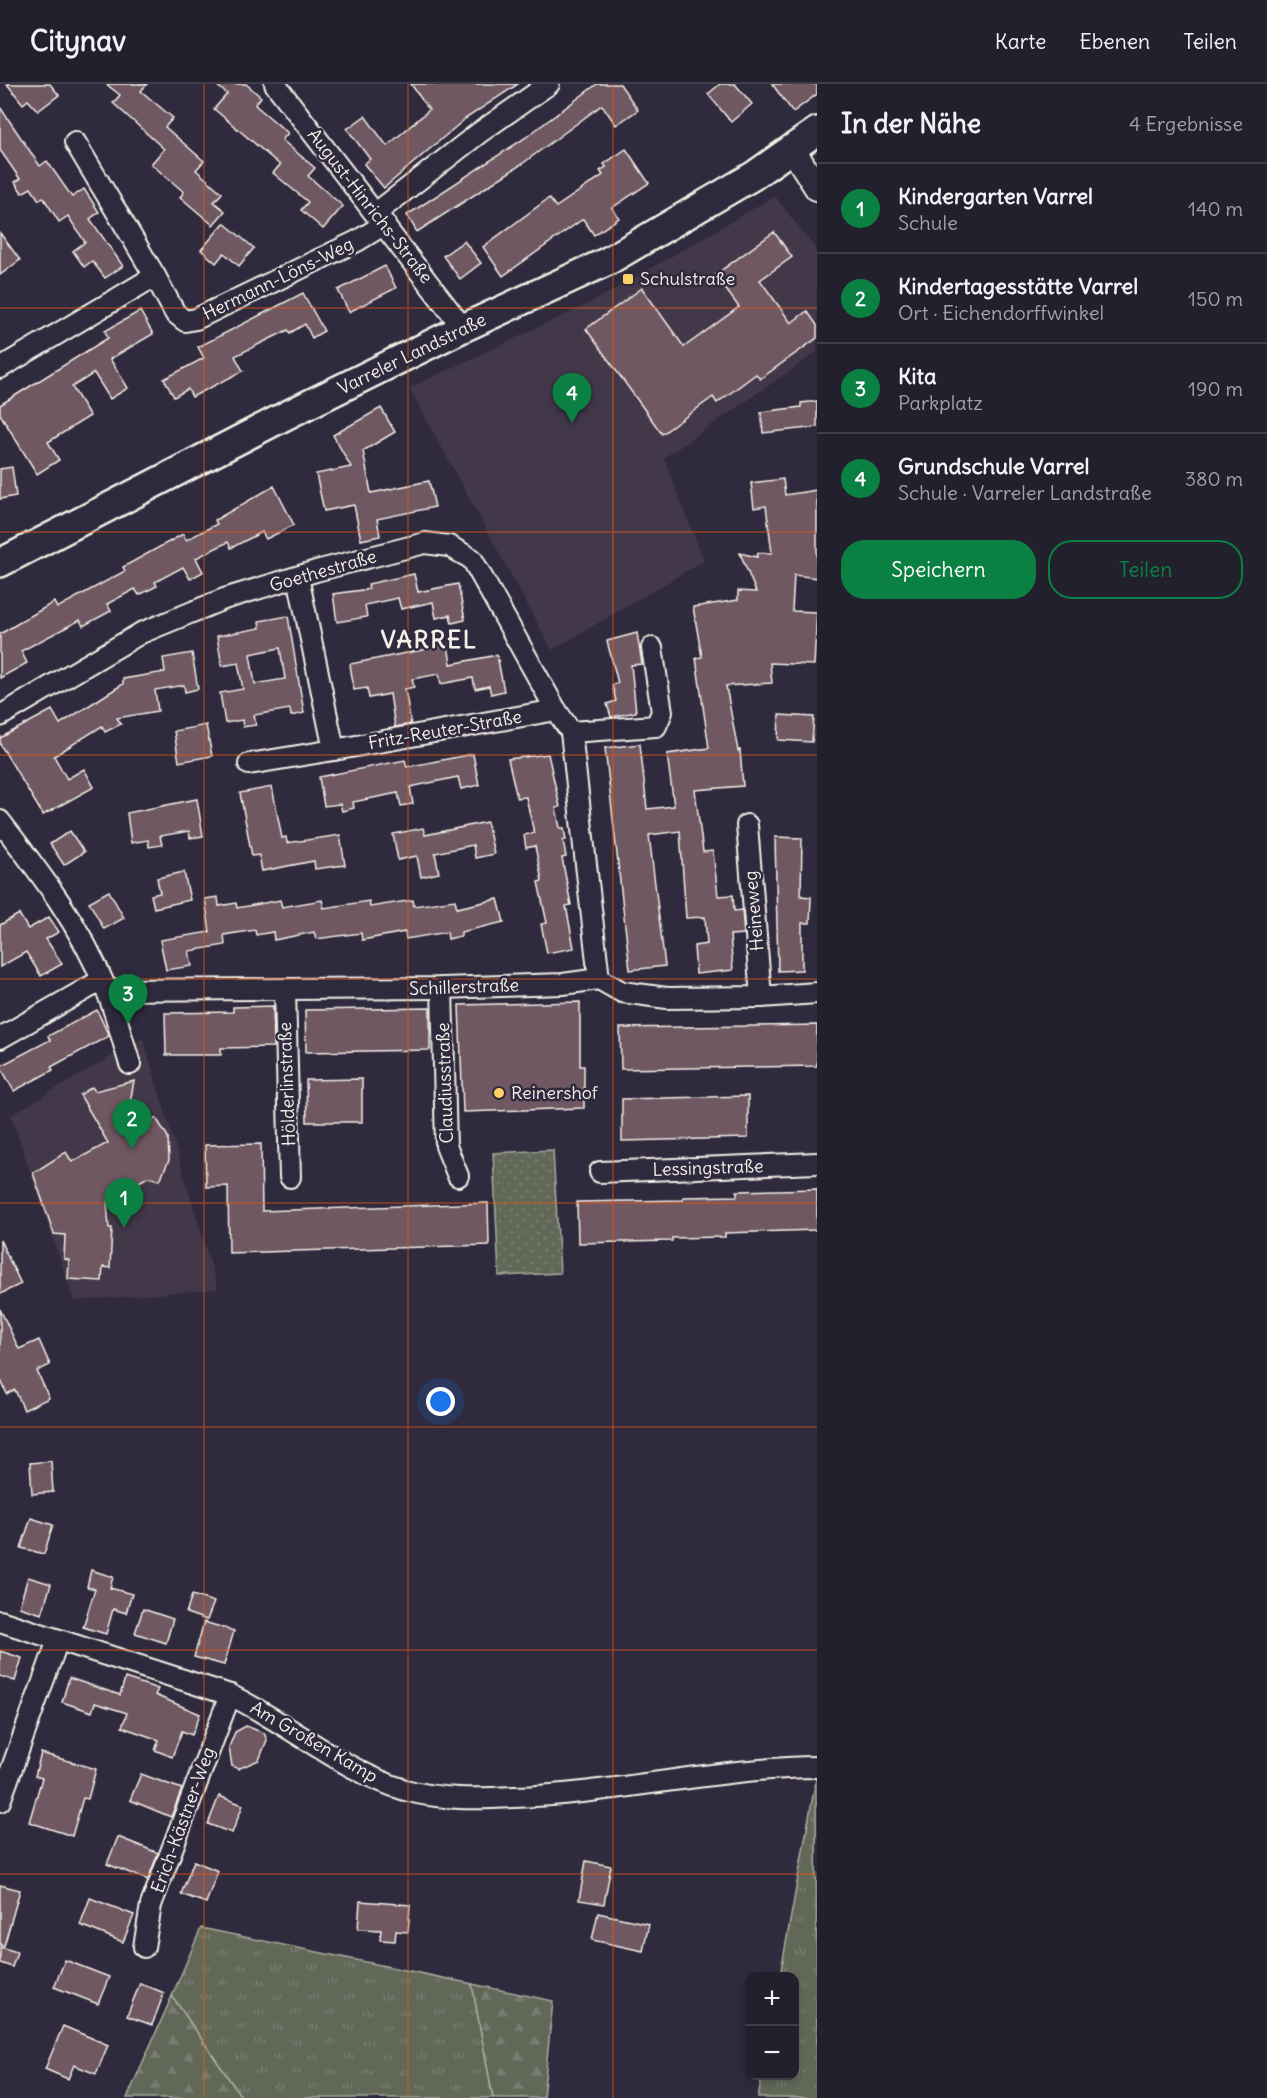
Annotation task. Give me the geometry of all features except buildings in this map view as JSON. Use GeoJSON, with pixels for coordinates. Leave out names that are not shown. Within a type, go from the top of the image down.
{"type":"FeatureCollection","features":[{"type":"Feature","properties":{"kind":"main road","name":"Varreler Landstraße"},"geometry":{"type":"LineString","coordinates":[[0,563],[463,328],[608,261],[794,150],[817,131]]}},
{"type":"Feature","properties":{"kind":"street","name":"August-Hinrichs-Straße"},"geometry":{"type":"LineString","coordinates":[[275,84],[463,328]]}},
{"type":"Feature","properties":{"kind":"street"},"geometry":{"type":"LineString","coordinates":[[380,219],[479,133],[549,84]]}},
{"type":"Feature","properties":{"kind":"street","name":"Hermann-Löns-Weg"},"geometry":{"type":"LineString","coordinates":[[75,142],[176,313],[185,321],[196,319],[357,241],[380,219]]}},
{"type":"Feature","properties":{"kind":"street"},"geometry":{"type":"LineString","coordinates":[[794,150],[817,188]]}},
{"type":"Feature","properties":{"kind":"street"},"geometry":{"type":"LineString","coordinates":[[0,368],[155,276]]}},
{"type":"Feature","properties":{"kind":"street","name":"Goethestraße"},"geometry":{"type":"LineString","coordinates":[[0,716],[141,633],[224,599],[425,543],[449,546],[472,559],[556,710],[571,732],[598,979]]}},
{"type":"Feature","properties":{"kind":"street"},"geometry":{"type":"LineString","coordinates":[[298,577],[334,750]]}},
{"type":"Feature","properties":{"kind":"street"},"geometry":{"type":"LineString","coordinates":[[571,732],[656,726],[662,712],[652,648]]}},
{"type":"Feature","properties":{"kind":"street","name":"Fritz-Reuter-Straße"},"geometry":{"type":"LineString","coordinates":[[249,764],[556,710]]}},
{"type":"Feature","properties":{"kind":"street"},"geometry":{"type":"LineString","coordinates":[[0,821],[53,889],[81,936],[105,985],[130,1064]]}},
{"type":"Feature","properties":{"kind":"street","name":"Heineweg"},"geometry":{"type":"LineString","coordinates":[[747,825],[761,997]]}},
{"type":"Feature","properties":{"kind":"street"},"geometry":{"type":"LineString","coordinates":[[598,979],[622,992],[667,998],[761,997],[817,993]]}},
{"type":"Feature","properties":{"kind":"street","name":"Schillerstraße"},"geometry":{"type":"LineString","coordinates":[[105,985],[285,991],[563,984],[598,979]]}},
{"type":"Feature","properties":{"kind":"street"},"geometry":{"type":"LineString","coordinates":[[0,1038],[105,985]]}},
{"type":"Feature","properties":{"kind":"street","name":"Claudiusstraße"},"geometry":{"type":"LineString","coordinates":[[442,988],[446,1146],[458,1176]]}},
{"type":"Feature","properties":{"kind":"street","name":"Hölderlinstraße"},"geometry":{"type":"LineString","coordinates":[[285,991],[290,1177]]}},
{"type":"Feature","properties":{"kind":"street","name":"Lessingstraße"},"geometry":{"type":"LineString","coordinates":[[600,1173],[817,1163]]}},
{"type":"Feature","properties":{"kind":"street","name":"Am Großen Kamp"},"geometry":{"type":"LineString","coordinates":[[0,1621],[230,1695],[261,1710],[370,1776],[406,1790],[447,1798],[545,1796],[727,1774],[817,1767]]}},
{"type":"Feature","properties":{"kind":"street"},"geometry":{"type":"LineString","coordinates":[[0,1801],[58,1640]]}},
{"type":"Feature","properties":{"kind":"street","name":"Erich-Kästner-Weg"},"geometry":{"type":"LineString","coordinates":[[144,1947],[151,1905],[230,1695]]}},
{"type":"Feature","properties":{"kind":"shaded area"},"geometry":{"type":"Polygon","coordinates":[[[775,196],[817,251],[817,352],[664,458],[704,561],[552,650],[409,388],[596,300],[775,196]]]}},
{"type":"Feature","properties":{"kind":"shaded area"},"geometry":{"type":"Polygon","coordinates":[[[143,1038],[218,1289],[74,1301],[11,1115],[143,1038]]]}},
{"type":"Feature","properties":{"kind":"green space"},"geometry":{"type":"Polygon","coordinates":[[[553,1150],[560,1273],[499,1276],[493,1153],[553,1150]]]}},
{"type":"Feature","properties":{"kind":"green space"},"geometry":{"type":"Polygon","coordinates":[[[816,1779],[817,2098],[758,2098],[761,2080],[799,2080],[799,1972],[781,1972],[816,1779]]]}},
{"type":"Feature","properties":{"kind":"green space"},"geometry":{"type":"Polygon","coordinates":[[[201,1928],[472,1984],[493,2098],[242,2098],[172,1996],[201,1928]]]}},
{"type":"Feature","properties":{"kind":"green space"},"geometry":{"type":"Polygon","coordinates":[[[472,1984],[553,2001],[543,2098],[493,2098],[472,1984]]]}},
{"type":"Feature","properties":{"kind":"green space"},"geometry":{"type":"Polygon","coordinates":[[[172,1996],[242,2098],[127,2098],[172,1996]]]}},
{"type":"Feature","properties":{"kind":"place","name":"Schulstraße"},"geometry":{"type":"Point","coordinates":[628,279]}},
{"type":"Feature","properties":{"kind":"place","name":"Grundschule Varrel"},"geometry":{"type":"Point","coordinates":[572,423]}},
{"type":"Feature","properties":{"kind":"place","name":"Kita"},"geometry":{"type":"Point","coordinates":[128,1024]}},
{"type":"Feature","properties":{"kind":"place","name":"Reinershof"},"geometry":{"type":"Point","coordinates":[499,1093]}},
{"type":"Feature","properties":{"kind":"place","name":"Kindertagesstätte Varrel"},"geometry":{"type":"Point","coordinates":[132,1149]}},
{"type":"Feature","properties":{"kind":"place","name":"Kindergarten Varrel"},"geometry":{"type":"Point","coordinates":[124,1228]}},
{"type":"Feature","properties":{"kind":"district","name":"VARREL"},"geometry":{"type":"Point","coordinates":[429,640]}}]}
